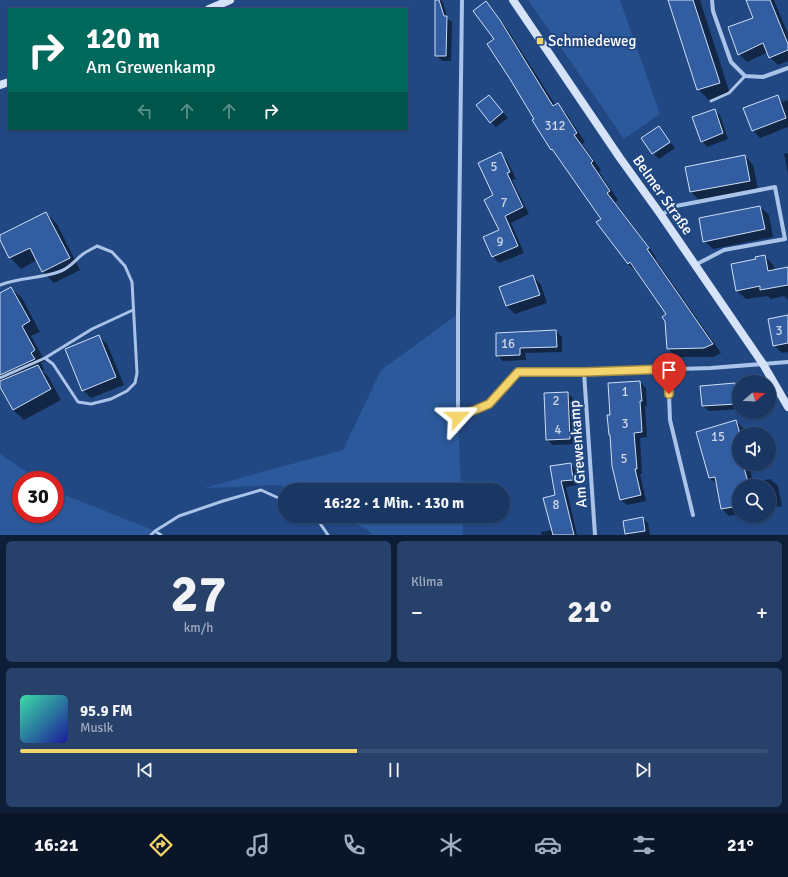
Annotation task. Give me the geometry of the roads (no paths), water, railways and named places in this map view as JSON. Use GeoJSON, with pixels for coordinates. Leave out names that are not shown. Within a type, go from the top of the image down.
{"type":"FeatureCollection","features":[{"type":"Feature","properties":{"kind":"street"},"geometry":{"type":"LineString","coordinates":[[211,8],[230,0]]}},
{"type":"Feature","properties":{"kind":"street"},"geometry":{"type":"LineString","coordinates":[[462,0],[458,417],[489,404],[518,372],[584,372],[711,368],[788,362]]}},
{"type":"Feature","properties":{"kind":"street","name":"Belmer Straße"},"geometry":{"type":"LineString","coordinates":[[513,0],[620,158],[763,364],[788,407]]}},
{"type":"Feature","properties":{"kind":"street"},"geometry":{"type":"LineString","coordinates":[[712,0],[713,12],[731,62],[745,76],[763,77],[788,68]]}},
{"type":"Feature","properties":{"kind":"street"},"geometry":{"type":"LineString","coordinates":[[661,215],[676,206],[775,187],[785,239],[724,250],[695,266]]}},
{"type":"Feature","properties":{"kind":"street"},"geometry":{"type":"LineString","coordinates":[[668,369],[670,420],[693,515]]}},
{"type":"Feature","properties":{"kind":"street","name":"Am Grewenkamp"},"geometry":{"type":"LineString","coordinates":[[584,372],[596,535]]}},
{"type":"Feature","properties":{"kind":"lane"},"geometry":{"type":"LineString","coordinates":[[711,101],[729,93],[745,76]]}},
{"type":"Feature","properties":{"kind":"lane"},"geometry":{"type":"LineString","coordinates":[[0,285],[23,278],[38,278],[62,271],[72,266],[83,254],[97,246],[112,252],[125,266],[132,282],[137,372],[135,384],[127,391],[111,400],[92,404],[78,402],[53,364],[45,358]]}},
{"type":"Feature","properties":{"kind":"lane"},"geometry":{"type":"LineString","coordinates":[[0,378],[45,358],[92,329],[133,310]]}},
{"type":"Feature","properties":{"kind":"lane"},"geometry":{"type":"LineString","coordinates":[[151,535],[179,516],[223,501],[262,490],[278,498]]}},
{"type":"Feature","properties":{"kind":"lane"},"geometry":{"type":"LineString","coordinates":[[320,523],[328,535]]}},
{"type":"Feature","properties":{"kind":"lane"},"geometry":{"type":"LineString","coordinates":[[155,531],[161,535]]}},
{"type":"Feature","properties":{"kind":"place","name":"Schmiedeweg"},"geometry":{"type":"Point","coordinates":[540,41]}}]}
